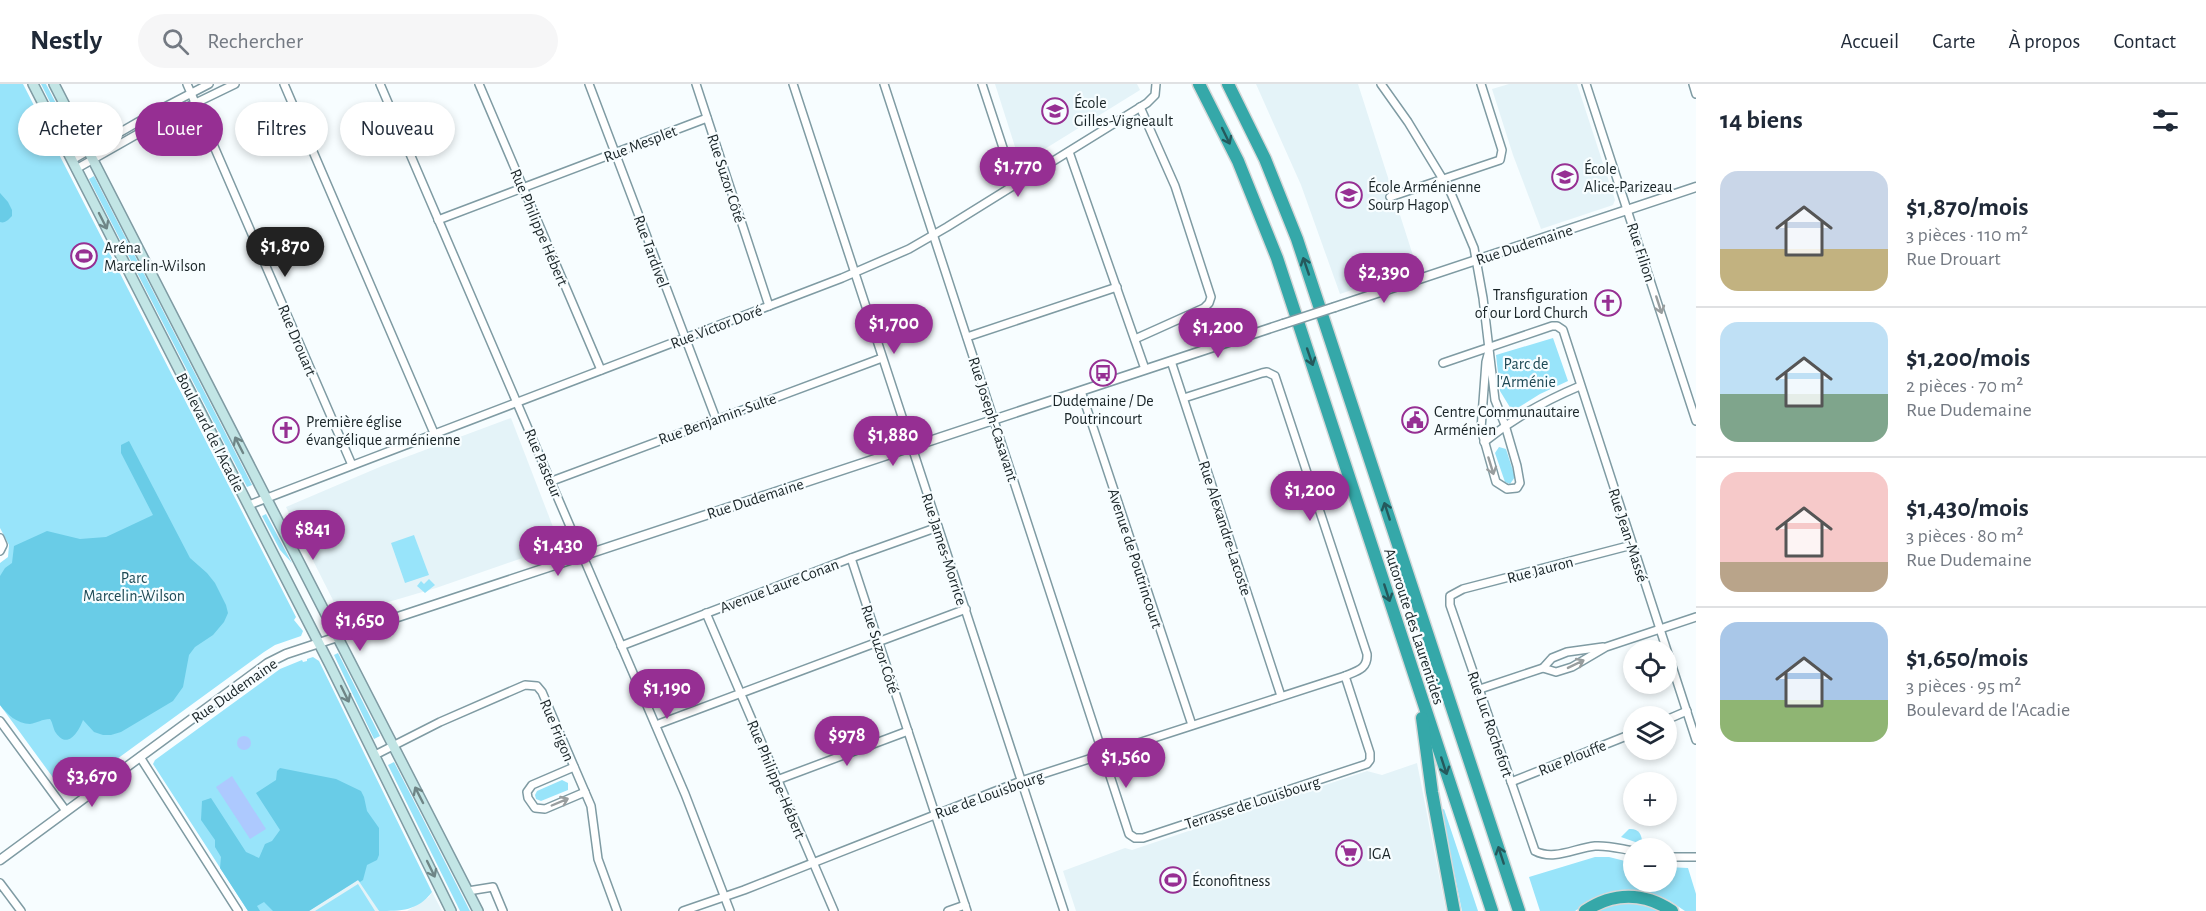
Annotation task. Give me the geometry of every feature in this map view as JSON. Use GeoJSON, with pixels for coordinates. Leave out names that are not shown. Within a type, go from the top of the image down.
{"type":"FeatureCollection","features":[{"type":"Feature","properties":{"kind":"highway","name":"Autoroute des Laurentides"},"geometry":{"type":"LineString","coordinates":[[1199,84],[1238,161],[1274,252],[1492,911]]}},
{"type":"Feature","properties":{"kind":"highway","name":"Autoroute des Laurentides"},"geometry":{"type":"LineString","coordinates":[[1228,84],[1269,167],[1300,246],[1519,911]]}},
{"type":"Feature","properties":{"kind":"highway"},"geometry":{"type":"LineString","coordinates":[[1419,690],[1432,792],[1454,911]]}},
{"type":"Feature","properties":{"kind":"highway"},"geometry":{"type":"LineString","coordinates":[[1585,911],[1607,900],[1627,896],[1649,900],[1672,911]]}},
{"type":"Feature","properties":{"kind":"main road","name":"Boulevard de l'Acadie"},"geometry":{"type":"LineString","coordinates":[[33,84],[319,642],[451,911]]}},
{"type":"Feature","properties":{"kind":"main road","name":"Boulevard de l'Acadie"},"geometry":{"type":"LineString","coordinates":[[54,84],[63,102]]}},
{"type":"Feature","properties":{"kind":"main road","name":"Boulevard de l'Acadie"},"geometry":{"type":"LineString","coordinates":[[91,156],[478,911]]}},
{"type":"Feature","properties":{"kind":"street","name":"Rue Drouart"},"geometry":{"type":"LineString","coordinates":[[187,84],[195,102]]}},
{"type":"Feature","properties":{"kind":"street"},"geometry":{"type":"LineString","coordinates":[[123,136],[209,84]]}},
{"type":"Feature","properties":{"kind":"street"},"geometry":{"type":"LineString","coordinates":[[195,102],[235,84]]}},
{"type":"Feature","properties":{"kind":"street"},"geometry":{"type":"LineString","coordinates":[[284,84],[434,433]]}},
{"type":"Feature","properties":{"kind":"street","name":"Rue Pasteur"},"geometry":{"type":"LineString","coordinates":[[380,84],[656,725],[691,808],[730,911]]}},
{"type":"Feature","properties":{"kind":"street","name":"Rue Philippe Hébert"},"geometry":{"type":"LineString","coordinates":[[479,84],[601,370]]}},
{"type":"Feature","properties":{"kind":"street","name":"Rue Tardivel"},"geometry":{"type":"LineString","coordinates":[[590,84],[716,418]]}},
{"type":"Feature","properties":{"kind":"street","name":"Rue Suzor Côté"},"geometry":{"type":"LineString","coordinates":[[696,84],[769,306]]}},
{"type":"Feature","properties":{"kind":"street","name":"Rue James-Morrice"},"geometry":{"type":"LineString","coordinates":[[793,84],[1064,911]]}},
{"type":"Feature","properties":{"kind":"street","name":"Rue Joseph-Casavant"},"geometry":{"type":"LineString","coordinates":[[884,84],[1103,754]]}},
{"type":"Feature","properties":{"kind":"street"},"geometry":{"type":"LineString","coordinates":[[982,84],[1017,184]]}},
{"type":"Feature","properties":{"kind":"street","name":"Rue Victor Doré"},"geometry":{"type":"LineString","coordinates":[[249,505],[769,306],[909,249],[1151,100],[1156,93],[1156,84]]}},
{"type":"Feature","properties":{"kind":"street"},"geometry":{"type":"LineString","coordinates":[[1390,197],[1497,162],[1502,157],[1502,150],[1481,84]]}},
{"type":"Feature","properties":{"kind":"street","name":"Rue Filion"},"geometry":{"type":"LineString","coordinates":[[1586,84],[1696,420]]}},
{"type":"Feature","properties":{"kind":"street"},"geometry":{"type":"LineString","coordinates":[[1693,84],[1696,93]]}},
{"type":"Feature","properties":{"kind":"street"},"geometry":{"type":"LineString","coordinates":[[1384,86],[1443,180],[1465,225],[1476,260],[1490,347],[1495,400],[1505,425],[1519,477],[1517,488],[1507,489],[1498,485],[1481,429],[1486,362],[1490,347]]}},
{"type":"Feature","properties":{"kind":"street"},"geometry":{"type":"LineString","coordinates":[[1135,339],[1203,309],[1211,297],[1175,186],[1140,107]]}},
{"type":"Feature","properties":{"kind":"street","name":"Rue Mesplet"},"geometry":{"type":"LineString","coordinates":[[438,220],[707,118]]}},
{"type":"Feature","properties":{"kind":"street"},"geometry":{"type":"LineString","coordinates":[[1069,152],[1145,369]]}},
{"type":"Feature","properties":{"kind":"street"},"geometry":{"type":"LineString","coordinates":[[74,165],[91,156]]}},
{"type":"Feature","properties":{"kind":"street","name":"Rue Drouart"},"geometry":{"type":"LineString","coordinates":[[218,156],[352,465]]}},
{"type":"Feature","properties":{"kind":"street","name":"Rue Dudemaine"},"geometry":{"type":"LineString","coordinates":[[0,860],[270,662],[286,654],[1696,187]]}},
{"type":"Feature","properties":{"kind":"street"},"geometry":{"type":"LineString","coordinates":[[967,337],[1117,287]]}},
{"type":"Feature","properties":{"kind":"street","name":"Rue Jean-Massé"},"geometry":{"type":"LineString","coordinates":[[1490,347],[1552,326],[1563,330],[1696,740]]}},
{"type":"Feature","properties":{"kind":"street"},"geometry":{"type":"LineString","coordinates":[[1443,363],[1490,347]]}},
{"type":"Feature","properties":{"kind":"street","name":"Rue Benjamin-Sulte"},"geometry":{"type":"LineString","coordinates":[[552,481],[882,358]]}},
{"type":"Feature","properties":{"kind":"street","name":"Rue Alexandre-Lacoste"},"geometry":{"type":"LineString","coordinates":[[1171,361],[1281,696]]}},
{"type":"Feature","properties":{"kind":"street","name":"Rue de Louisbourg"},"geometry":{"type":"LineString","coordinates":[[683,911],[1022,781],[1345,675],[1361,669],[1366,664],[1365,648],[1275,376],[1265,372],[1184,398]]}},
{"type":"Feature","properties":{"kind":"street"},"geometry":{"type":"LineString","coordinates":[[1484,442],[1505,425],[1554,396],[1580,386]]}},
{"type":"Feature","properties":{"kind":"street","name":"Avenue de Poutrincourt"},"geometry":{"type":"LineString","coordinates":[[1081,391],[1192,725]]}},
{"type":"Feature","properties":{"kind":"street","name":"Avenue Laure Conan"},"geometry":{"type":"LineString","coordinates":[[621,646],[938,527]]}},
{"type":"Feature","properties":{"kind":"street"},"geometry":{"type":"LineString","coordinates":[[0,538],[3,545],[0,551]]}},
{"type":"Feature","properties":{"kind":"street","name":"Rue Jauron"},"geometry":{"type":"LineString","coordinates":[[1450,596],[1463,590],[1632,545]]}},
{"type":"Feature","properties":{"kind":"street","name":"Rue Suzor Côté"},"geometry":{"type":"LineString","coordinates":[[851,558],[966,908]]}},
{"type":"Feature","properties":{"kind":"street","name":"Rue Luc Rochefort"},"geometry":{"type":"LineString","coordinates":[[1450,596],[1450,605],[1535,851],[1544,856],[1596,846],[1623,850]]}},
{"type":"Feature","properties":{"kind":"street"},"geometry":{"type":"LineString","coordinates":[[656,725],[966,609]]}},
{"type":"Feature","properties":{"kind":"street","name":"Rue Philippe-Hébert"},"geometry":{"type":"LineString","coordinates":[[706,613],[834,911]]}},
{"type":"Feature","properties":{"kind":"street"},"geometry":{"type":"LineString","coordinates":[[1480,688],[1543,668],[1552,658],[1567,652],[1606,647],[1696,616]]}},
{"type":"Feature","properties":{"kind":"street"},"geometry":{"type":"LineString","coordinates":[[1543,668],[1556,672],[1572,667],[1606,647]]}},
{"type":"Feature","properties":{"kind":"street","name":"Terrasse de Louisbourg"},"geometry":{"type":"LineString","coordinates":[[1103,754],[1128,832],[1133,837],[1143,838],[1367,764],[1370,760],[1370,753],[1345,675]]}},
{"type":"Feature","properties":{"kind":"street","name":"Rue Frigon"},"geometry":{"type":"LineString","coordinates":[[375,755],[449,718],[532,684],[541,690],[585,792],[593,816],[599,864],[617,911]]}},
{"type":"Feature","properties":{"kind":"street"},"geometry":{"type":"LineString","coordinates":[[1677,715],[1687,711]]}},
{"type":"Feature","properties":{"kind":"street"},"geometry":{"type":"LineString","coordinates":[[0,721],[66,811]]}},
{"type":"Feature","properties":{"kind":"street"},"geometry":{"type":"LineString","coordinates":[[777,780],[908,731]]}},
{"type":"Feature","properties":{"kind":"street","name":"Rue Plouffe"},"geometry":{"type":"LineString","coordinates":[[1510,782],[1623,737]]}},
{"type":"Feature","properties":{"kind":"street"},"geometry":{"type":"LineString","coordinates":[[140,757],[238,911]]}},
{"type":"Feature","properties":{"kind":"street"},"geometry":{"type":"LineString","coordinates":[[574,767],[532,785],[527,792],[528,798],[535,808],[543,809],[585,792]]}},
{"type":"Feature","properties":{"kind":"street"},"geometry":{"type":"LineString","coordinates":[[1677,857],[1696,857]]}},
{"type":"Feature","properties":{"kind":"street"},"geometry":{"type":"LineString","coordinates":[[0,883],[21,911]]}},
{"type":"Feature","properties":{"kind":"street"},"geometry":{"type":"LineString","coordinates":[[468,891],[493,887],[503,911]]}},
{"type":"Feature","properties":{"kind":"street"},"geometry":{"type":"LineString","coordinates":[[948,911],[966,908]]}},
{"type":"Feature","properties":{"kind":"shaded area","name":"École Gilles-Vigneault"},"geometry":{"type":"Polygon","coordinates":[[[995,84],[1137,84],[1140,90],[1027,160],[1017,153],[995,84]]]}},
{"type":"Feature","properties":{"kind":"shaded area","name":"École Arménienne Sourp Hagop"},"geometry":{"type":"Polygon","coordinates":[[[1256,84],[1358,84],[1417,268],[1340,294],[1301,185],[1256,84]]]}},
{"type":"Feature","properties":{"kind":"shaded area","name":"École Alice-Parizeau"},"geometry":{"type":"Polygon","coordinates":[[[1509,84],[1577,84],[1615,200],[1613,205],[1541,229],[1513,155],[1492,89],[1509,84]]]}},
{"type":"Feature","properties":{"kind":"shaded area"},"geometry":{"type":"Polygon","coordinates":[[[511,418],[560,545],[436,588],[341,616],[286,507],[382,466],[511,418]]]}},
{"type":"Feature","properties":{"kind":"shaded area"},"geometry":{"type":"Polygon","coordinates":[[[241,736],[247,736],[251,743],[247,750],[241,750],[237,746],[237,740],[241,736]]]}},
{"type":"Feature","properties":{"kind":"shaded area"},"geometry":{"type":"Polygon","coordinates":[[[1417,763],[1446,911],[1076,911],[1063,871],[1125,848],[1132,850],[1367,771],[1382,775],[1417,763]]]}},
{"type":"Feature","properties":{"kind":"shaded area"},"geometry":{"type":"Polygon","coordinates":[[[232,776],[266,829],[250,839],[216,787],[232,776]]]}},
{"type":"Feature","properties":{"kind":"shaded area"},"geometry":{"type":"Polygon","coordinates":[[[359,879],[379,911],[309,911],[359,879]]]}},
{"type":"Feature","properties":{"kind":"shaded area"},"geometry":{"type":"Polygon","coordinates":[[[432,892],[442,911],[407,911],[429,897],[432,892]]]}},
{"type":"Feature","properties":{"kind":"green space","name":"Parc Marcelin-Wilson"},"geometry":{"type":"Polygon","coordinates":[[[0,84],[23,84],[32,102],[18,102],[18,156],[60,156],[296,617],[294,620],[303,631],[301,636],[275,645],[264,652],[73,791],[70,788],[66,790],[69,795],[65,794],[0,705],[0,563],[8,557],[9,545],[0,528],[0,84]]]}},
{"type":"Feature","properties":{"kind":"green space"},"geometry":{"type":"Polygon","coordinates":[[[41,84],[46,84],[55,102],[50,102],[41,84]]]}},
{"type":"Feature","properties":{"kind":"green space"},"geometry":{"type":"Polygon","coordinates":[[[94,176],[252,485],[247,487],[89,179],[94,176]]]}},
{"type":"Feature","properties":{"kind":"green space"},"geometry":{"type":"Polygon","coordinates":[[[0,193],[12,210],[12,216],[4,222],[0,222],[0,193]]]}},
{"type":"Feature","properties":{"kind":"green space","name":"Parc de l'Arménie"},"geometry":{"type":"Polygon","coordinates":[[[1553,338],[1568,381],[1540,394],[1516,409],[1511,409],[1500,391],[1496,355],[1553,338]]]}},
{"type":"Feature","properties":{"kind":"green space"},"geometry":{"type":"Polygon","coordinates":[[[129,441],[190,558],[215,583],[228,613],[213,635],[195,647],[189,655],[183,687],[173,701],[121,732],[111,735],[94,732],[83,720],[76,733],[65,740],[56,733],[50,719],[25,724],[13,718],[0,705],[0,576],[12,563],[14,546],[47,531],[80,539],[106,537],[153,515],[121,453],[121,445],[129,441]]]}},
{"type":"Feature","properties":{"kind":"green space"},"geometry":{"type":"Polygon","coordinates":[[[1499,447],[1506,449],[1515,477],[1510,484],[1505,482],[1495,453],[1499,447]]]}},
{"type":"Feature","properties":{"kind":"green space"},"geometry":{"type":"Polygon","coordinates":[[[266,514],[292,563],[280,550],[262,516],[266,514]]]}},
{"type":"Feature","properties":{"kind":"green space"},"geometry":{"type":"Polygon","coordinates":[[[414,535],[429,575],[405,583],[391,543],[414,535]]]}},
{"type":"Feature","properties":{"kind":"green space"},"geometry":{"type":"Polygon","coordinates":[[[429,579],[435,585],[425,593],[417,586],[421,581],[424,584],[429,579]]]}},
{"type":"Feature","properties":{"kind":"green space"},"geometry":{"type":"Polygon","coordinates":[[[338,653],[380,736],[374,739],[334,655],[338,653]]]}},
{"type":"Feature","properties":{"kind":"green space"},"geometry":{"type":"Polygon","coordinates":[[[313,657],[319,661],[432,892],[421,903],[408,909],[379,911],[358,880],[309,911],[248,911],[153,764],[155,760],[280,669],[313,657]]]}},
{"type":"Feature","properties":{"kind":"green space"},"geometry":{"type":"Polygon","coordinates":[[[394,762],[470,911],[460,911],[388,765],[394,762]]]}},
{"type":"Feature","properties":{"kind":"green space"},"geometry":{"type":"Polygon","coordinates":[[[280,768],[336,779],[361,791],[367,811],[379,828],[379,855],[377,860],[367,865],[363,880],[360,882],[358,880],[309,911],[273,911],[264,902],[257,906],[260,911],[248,911],[220,868],[221,857],[215,847],[215,840],[201,820],[202,801],[211,798],[246,852],[259,858],[265,844],[272,841],[280,830],[256,793],[276,780],[277,771],[280,768]]]}},
{"type":"Feature","properties":{"kind":"green space"},"geometry":{"type":"Polygon","coordinates":[[[562,780],[568,783],[568,790],[541,801],[536,799],[537,791],[562,780]]]}},
{"type":"Feature","properties":{"kind":"green space"},"geometry":{"type":"Polygon","coordinates":[[[1444,809],[1478,911],[1462,911],[1441,810],[1444,809]]]}},
{"type":"Feature","properties":{"kind":"green space"},"geometry":{"type":"Polygon","coordinates":[[[1629,829],[1635,829],[1641,838],[1624,838],[1621,837],[1629,829]]]}},
{"type":"Feature","properties":{"kind":"green space"},"geometry":{"type":"Polygon","coordinates":[[[1595,857],[1623,860],[1623,891],[1596,897],[1575,911],[1540,911],[1529,877],[1595,857]]]}},
{"type":"Feature","properties":{"kind":"green space"},"geometry":{"type":"Polygon","coordinates":[[[1677,867],[1688,868],[1696,894],[1696,911],[1685,911],[1670,901],[1651,894],[1634,892],[1677,892],[1677,867]]]}},
{"type":"Feature","properties":{"kind":"green space"},"geometry":{"type":"Polygon","coordinates":[[[358,884],[375,911],[315,911],[358,884]]]}},
{"type":"Feature","properties":{"kind":"green space"},"geometry":{"type":"Polygon","coordinates":[[[1638,901],[1664,911],[1593,911],[1605,905],[1638,901]]]}},
{"type":"Feature","properties":{"kind":"place","name":"École Gilles-Vigneault"},"geometry":{"type":"Point","coordinates":[1055,111]}},
{"type":"Feature","properties":{"kind":"place","name":"École Alice-Parizeau"},"geometry":{"type":"Point","coordinates":[1565,177]}},
{"type":"Feature","properties":{"kind":"place","name":"École Arménienne Sourp Hagop"},"geometry":{"type":"Point","coordinates":[1349,195]}},
{"type":"Feature","properties":{"kind":"place","name":"Aréna Marcelin-Wilson"},"geometry":{"type":"Point","coordinates":[84,256]}},
{"type":"Feature","properties":{"kind":"place","name":"Transfiguration of our Lord Church"},"geometry":{"type":"Point","coordinates":[1608,303]}},
{"type":"Feature","properties":{"kind":"place","name":"Dudemaine / De Poutrincourt"},"geometry":{"type":"Point","coordinates":[1103,373]}},
{"type":"Feature","properties":{"kind":"place","name":"Centre Communautaire Arménien"},"geometry":{"type":"Point","coordinates":[1415,420]}},
{"type":"Feature","properties":{"kind":"place","name":"Première église évangélique arménienne"},"geometry":{"type":"Point","coordinates":[286,430]}},
{"type":"Feature","properties":{"kind":"place","name":"IGA"},"geometry":{"type":"Point","coordinates":[1349,853]}},
{"type":"Feature","properties":{"kind":"place","name":"Éconofitness"},"geometry":{"type":"Point","coordinates":[1173,880]}}]}
